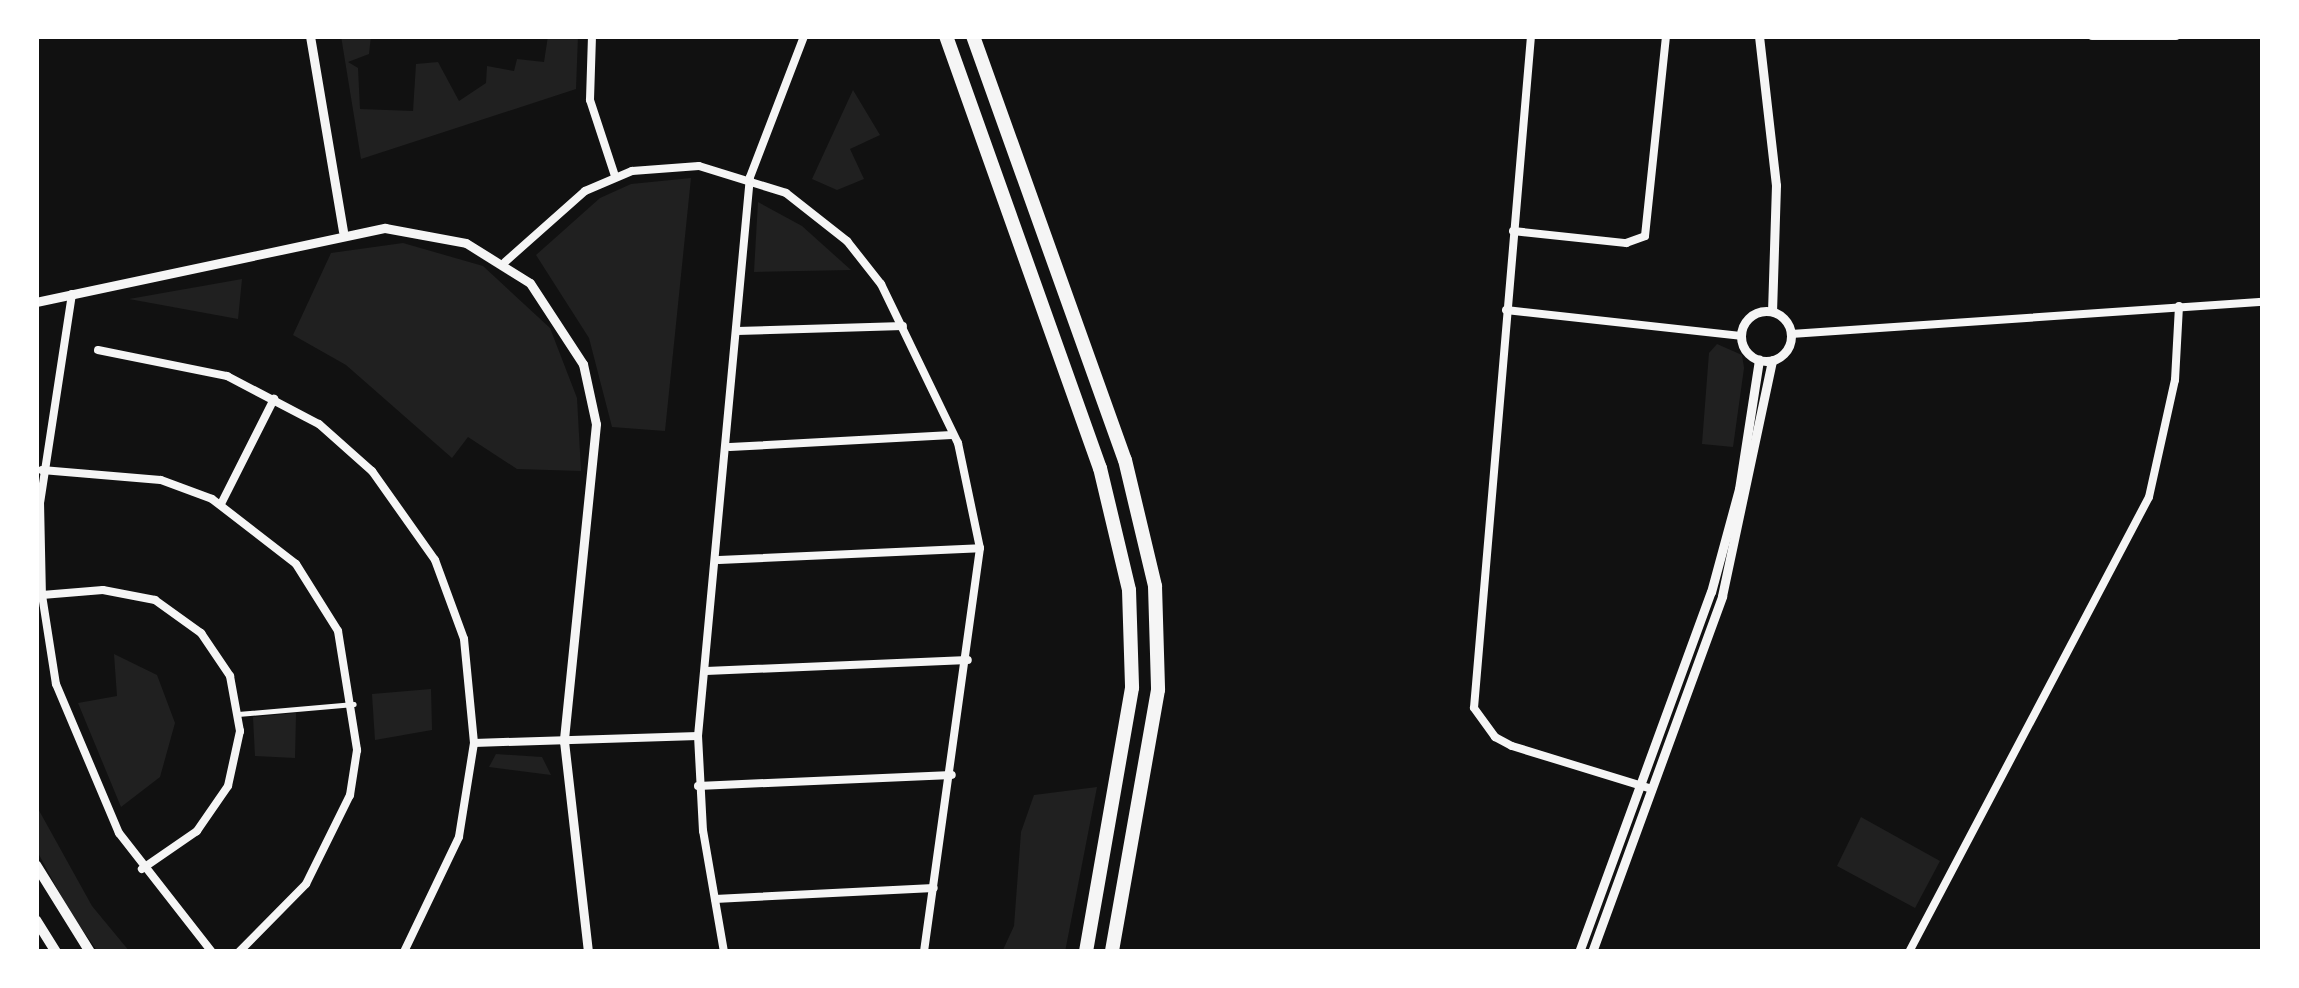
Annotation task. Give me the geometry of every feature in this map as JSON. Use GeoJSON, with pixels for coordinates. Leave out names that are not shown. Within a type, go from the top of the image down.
{"type":"FeatureCollection","features":[{"type":"Feature","properties":{"kind":"highway"},"geometry":{"type":"LineString","coordinates":[[946,36],[1100,468],[1129,590],[1129,716],[1085,952]]}},
{"type":"Feature","properties":{"kind":"highway"},"geometry":{"type":"LineString","coordinates":[[973,36],[1125,460],[1154,586],[1158,690],[1112,952]]}},
{"type":"Feature","properties":{"kind":"main road"},"geometry":{"type":"LineString","coordinates":[[36,865],[90,952]]}},
{"type":"Feature","properties":{"kind":"main road"},"geometry":{"type":"LineString","coordinates":[[36,920],[56,952]]}},
{"type":"Feature","properties":{"kind":"street"},"geometry":{"type":"LineString","coordinates":[[310,36],[343,231]]}},
{"type":"Feature","properties":{"kind":"street"},"geometry":{"type":"LineString","coordinates":[[592,36],[590,100],[615,176]]}},
{"type":"Feature","properties":{"kind":"street"},"geometry":{"type":"LineString","coordinates":[[724,952],[698,786],[698,736],[730,447],[750,177],[804,36]]}},
{"type":"Feature","properties":{"kind":"street"},"geometry":{"type":"LineString","coordinates":[[1531,36],[1474,708],[1495,737],[1512,746],[1647,787]]}},
{"type":"Feature","properties":{"kind":"street"},"geometry":{"type":"LineString","coordinates":[[1513,231],[1626,243],[1645,236],[1666,36]]}},
{"type":"Feature","properties":{"kind":"street"},"geometry":{"type":"LineString","coordinates":[[1759,36],[1777,185],[1772,311],[1791,334]]}},
{"type":"Feature","properties":{"kind":"street"},"geometry":{"type":"LineString","coordinates":[[2092,36],[2176,36]]}},
{"type":"Feature","properties":{"kind":"street"},"geometry":{"type":"LineString","coordinates":[[505,262],[563,205],[615,176],[686,166],[750,177],[847,241],[902,326],[952,435],[977,508],[980,548],[924,952]]}},
{"type":"Feature","properties":{"kind":"street"},"geometry":{"type":"LineString","coordinates":[[36,302],[343,231],[417,230],[505,262],[558,318],[595,410],[564,741],[588,952]]}},
{"type":"Feature","properties":{"kind":"street"},"geometry":{"type":"LineString","coordinates":[[72,294],[73,328],[42,470],[42,596],[70,730],[142,869],[212,952]]}},
{"type":"Feature","properties":{"kind":"street"},"geometry":{"type":"LineString","coordinates":[[1791,334],[2263,302]]}},
{"type":"Feature","properties":{"kind":"street"},"geometry":{"type":"LineString","coordinates":[[1909,952],[2149,496],[2172,395],[2179,307]]}},
{"type":"Feature","properties":{"kind":"street"},"geometry":{"type":"LineString","coordinates":[[1505,310],[1741,336],[1759,360],[1725,544],[1592,952]]}},
{"type":"Feature","properties":{"kind":"street"},"geometry":{"type":"LineString","coordinates":[[1741,336],[1754,314],[1772,311]]}},
{"type":"Feature","properties":{"kind":"street"},"geometry":{"type":"LineString","coordinates":[[737,331],[902,326]]}},
{"type":"Feature","properties":{"kind":"street"},"geometry":{"type":"LineString","coordinates":[[1579,952],[1647,787],[1736,547],[1772,361],[1791,334]]}},
{"type":"Feature","properties":{"kind":"street"},"geometry":{"type":"LineString","coordinates":[[98,350],[186,364],[274,399],[347,446],[435,560],[464,639],[474,743],[453,853],[404,952]]}},
{"type":"Feature","properties":{"kind":"street"},"geometry":{"type":"LineString","coordinates":[[1759,360],[1772,361]]}},
{"type":"Feature","properties":{"kind":"street"},"geometry":{"type":"LineString","coordinates":[[221,504],[274,399]]}},
{"type":"Feature","properties":{"kind":"street"},"geometry":{"type":"LineString","coordinates":[[730,447],[952,435]]}},
{"type":"Feature","properties":{"kind":"street"},"geometry":{"type":"LineString","coordinates":[[42,470],[160,480],[221,504],[269,535],[321,599],[349,663],[358,750],[338,829],[306,884],[238,952]]}},
{"type":"Feature","properties":{"kind":"street"},"geometry":{"type":"LineString","coordinates":[[719,560],[980,548]]}},
{"type":"Feature","properties":{"kind":"street"},"geometry":{"type":"LineString","coordinates":[[42,596],[103,590],[154,599],[220,657],[238,715],[236,762],[216,808],[142,869]]}},
{"type":"Feature","properties":{"kind":"street"},"geometry":{"type":"LineString","coordinates":[[706,671],[968,660]]}},
{"type":"Feature","properties":{"kind":"street"},"geometry":{"type":"LineString","coordinates":[[474,743],[698,736]]}},
{"type":"Feature","properties":{"kind":"street"},"geometry":{"type":"LineString","coordinates":[[698,786],[952,775]]}},
{"type":"Feature","properties":{"kind":"street"},"geometry":{"type":"LineString","coordinates":[[715,899],[934,888]]}},
{"type":"Feature","properties":{"kind":"lane"},"geometry":{"type":"LineString","coordinates":[[238,715],[354,704]]}},
{"type":"Feature","properties":{"kind":"shaded area"},"geometry":{"type":"Polygon","coordinates":[[[341,36],[371,36],[369,54],[348,62],[358,68],[360,109],[413,111],[416,64],[438,62],[459,101],[486,83],[487,66],[514,71],[517,59],[544,62],[548,36],[578,36],[576,89],[361,159],[341,36]]]}},
{"type":"Feature","properties":{"kind":"shaded area"},"geometry":{"type":"Polygon","coordinates":[[[853,90],[880,135],[850,149],[864,179],[837,190],[812,179],[853,90]]]}},
{"type":"Feature","properties":{"kind":"shaded area"},"geometry":{"type":"Polygon","coordinates":[[[691,178],[665,431],[612,427],[589,338],[536,255],[600,198],[631,184],[691,178]]]}},
{"type":"Feature","properties":{"kind":"shaded area"},"geometry":{"type":"Polygon","coordinates":[[[758,202],[802,226],[851,270],[754,272],[758,202]]]}},
{"type":"Feature","properties":{"kind":"shaded area"},"geometry":{"type":"Polygon","coordinates":[[[403,243],[483,266],[550,328],[577,398],[581,471],[517,469],[468,437],[452,458],[346,365],[293,335],[331,253],[403,243]]]}},
{"type":"Feature","properties":{"kind":"shaded area"},"geometry":{"type":"Polygon","coordinates":[[[242,279],[238,319],[129,299],[242,279]]]}},
{"type":"Feature","properties":{"kind":"shaded area"},"geometry":{"type":"Polygon","coordinates":[[[1717,344],[1742,355],[1733,447],[1702,444],[1709,353],[1717,344]]]}},
{"type":"Feature","properties":{"kind":"shaded area"},"geometry":{"type":"Polygon","coordinates":[[[114,654],[157,675],[175,723],[160,777],[121,807],[78,703],[117,696],[114,654]]]}},
{"type":"Feature","properties":{"kind":"shaded area"},"geometry":{"type":"Polygon","coordinates":[[[431,689],[432,730],[375,740],[372,694],[431,689]]]}},
{"type":"Feature","properties":{"kind":"shaded area"},"geometry":{"type":"Polygon","coordinates":[[[296,713],[295,758],[255,756],[253,717],[296,713]]]}},
{"type":"Feature","properties":{"kind":"shaded area"},"geometry":{"type":"Polygon","coordinates":[[[496,754],[542,757],[551,775],[489,767],[496,754]]]}},
{"type":"Feature","properties":{"kind":"shaded area"},"geometry":{"type":"Polygon","coordinates":[[[1097,787],[1065,952],[1002,952],[1014,926],[1021,832],[1034,795],[1097,787]]]}},
{"type":"Feature","properties":{"kind":"shaded area"},"geometry":{"type":"Polygon","coordinates":[[[36,805],[92,906],[130,952],[98,952],[68,909],[36,849],[36,805]]]}},
{"type":"Feature","properties":{"kind":"shaded area"},"geometry":{"type":"Polygon","coordinates":[[[1861,817],[1940,861],[1915,908],[1837,866],[1861,817]]]}}]}
